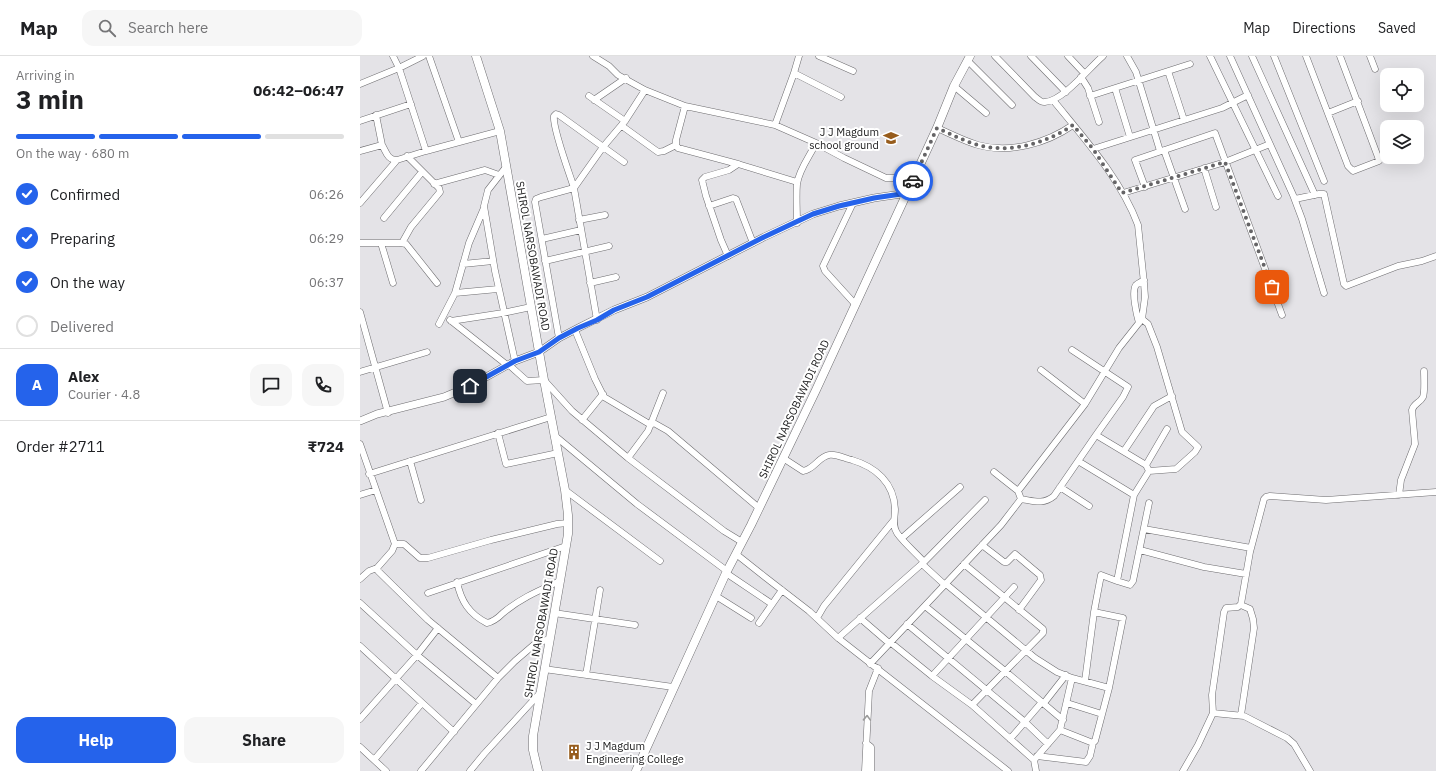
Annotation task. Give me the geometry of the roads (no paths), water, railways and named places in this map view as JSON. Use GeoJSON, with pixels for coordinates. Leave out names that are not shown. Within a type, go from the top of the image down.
{"type":"FeatureCollection","features":[{"type":"Feature","properties":{"kind":"main road","name":"SHIROL NARSOBAWADI ROAD"},"geometry":{"type":"LineString","coordinates":[[476,56],[500,131],[565,490],[568,523],[566,546],[533,736],[533,750],[538,771]]}},
{"type":"Feature","properties":{"kind":"main road","name":"SHIROL NARSOBAWADI ROAD"},"geometry":{"type":"LineString","coordinates":[[636,771],[673,687],[727,572],[816,390],[908,193],[954,86],[969,58]]}},
{"type":"Feature","properties":{"kind":"street"},"geometry":{"type":"LineString","coordinates":[[393,56],[399,68],[426,151]]}},
{"type":"Feature","properties":{"kind":"street"},"geometry":{"type":"LineString","coordinates":[[360,84],[399,68],[423,56]]}},
{"type":"Feature","properties":{"kind":"street"},"geometry":{"type":"LineString","coordinates":[[429,56],[459,142]]}},
{"type":"Feature","properties":{"kind":"street"},"geometry":{"type":"LineString","coordinates":[[593,56],[645,90],[686,106],[775,126],[816,143],[886,178],[916,175]]}},
{"type":"Feature","properties":{"kind":"street"},"geometry":{"type":"LineString","coordinates":[[775,126],[799,56]]}},
{"type":"Feature","properties":{"kind":"street"},"geometry":{"type":"LineString","coordinates":[[819,56],[853,71]]}},
{"type":"Feature","properties":{"kind":"street"},"geometry":{"type":"LineString","coordinates":[[995,56],[1040,101],[1044,102],[1053,100],[1066,92],[1102,56]]}},
{"type":"Feature","properties":{"kind":"street"},"geometry":{"type":"LineString","coordinates":[[1030,56],[1066,92]]}},
{"type":"Feature","properties":{"kind":"street"},"geometry":{"type":"LineString","coordinates":[[1068,56],[1083,75],[1099,122]]}},
{"type":"Feature","properties":{"kind":"street"},"geometry":{"type":"LineString","coordinates":[[1127,56],[1136,72],[1154,130],[1175,177],[1185,208]]}},
{"type":"Feature","properties":{"kind":"street"},"geometry":{"type":"LineString","coordinates":[[1210,56],[1278,196]]}},
{"type":"Feature","properties":{"kind":"street"},"geometry":{"type":"LineString","coordinates":[[1230,56],[1295,199],[1324,293]]}},
{"type":"Feature","properties":{"kind":"street"},"geometry":{"type":"LineString","coordinates":[[1252,56],[1314,195]]}},
{"type":"Feature","properties":{"kind":"street"},"geometry":{"type":"LineString","coordinates":[[1274,56],[1324,181]]}},
{"type":"Feature","properties":{"kind":"street"},"geometry":{"type":"LineString","coordinates":[[1306,56],[1350,170],[1352,171],[1379,161],[1358,101],[1340,56]]}},
{"type":"Feature","properties":{"kind":"street"},"geometry":{"type":"LineString","coordinates":[[1370,56],[1375,69]]}},
{"type":"Feature","properties":{"kind":"street"},"geometry":{"type":"LineString","coordinates":[[969,58],[1012,105]]}},
{"type":"Feature","properties":{"kind":"street"},"geometry":{"type":"LineString","coordinates":[[1090,96],[1190,64]]}},
{"type":"Feature","properties":{"kind":"street"},"geometry":{"type":"LineString","coordinates":[[1168,71],[1184,120]]}},
{"type":"Feature","properties":{"kind":"street"},"geometry":{"type":"LineString","coordinates":[[794,73],[841,97]]}},
{"type":"Feature","properties":{"kind":"street"},"geometry":{"type":"LineString","coordinates":[[626,78],[592,98],[658,152],[664,151],[676,145],[686,106]]}},
{"type":"Feature","properties":{"kind":"street"},"geometry":{"type":"LineString","coordinates":[[954,86],[986,113]]}},
{"type":"Feature","properties":{"kind":"street"},"geometry":{"type":"LineString","coordinates":[[1114,88],[1130,137]]}},
{"type":"Feature","properties":{"kind":"street"},"geometry":{"type":"LineString","coordinates":[[559,338],[535,202],[536,199],[574,188],[603,147],[624,124],[645,90]]}},
{"type":"Feature","properties":{"kind":"street"},"geometry":{"type":"LineString","coordinates":[[1093,149],[1222,108],[1248,95]]}},
{"type":"Feature","properties":{"kind":"street"},"geometry":{"type":"LineString","coordinates":[[1018,491],[1085,404],[1119,348],[1140,321],[1145,297],[1138,225],[1129,203],[1093,149],[1053,100]]}},
{"type":"Feature","properties":{"kind":"street"},"geometry":{"type":"LineString","coordinates":[[1328,113],[1358,101]]}},
{"type":"Feature","properties":{"kind":"street"},"geometry":{"type":"LineString","coordinates":[[360,121],[411,104]]}},
{"type":"Feature","properties":{"kind":"street"},"geometry":{"type":"LineString","coordinates":[[597,320],[574,188],[556,131],[554,116],[556,114],[559,115],[624,162]]}},
{"type":"Feature","properties":{"kind":"street"},"geometry":{"type":"LineString","coordinates":[[376,116],[382,145],[387,156],[393,160],[397,160]]}},
{"type":"Feature","properties":{"kind":"street"},"geometry":{"type":"LineString","coordinates":[[937,128],[978,145],[1000,148],[1018,147],[1038,142],[1061,133],[1073,125]]}},
{"type":"Feature","properties":{"kind":"street"},"geometry":{"type":"LineString","coordinates":[[362,198],[397,160],[500,131]]}},
{"type":"Feature","properties":{"kind":"street"},"geometry":{"type":"LineString","coordinates":[[1145,187],[1135,160],[1215,133],[1282,315]]}},
{"type":"Feature","properties":{"kind":"street"},"geometry":{"type":"LineString","coordinates":[[797,223],[797,182],[806,159],[812,152],[816,143]]}},
{"type":"Feature","properties":{"kind":"street"},"geometry":{"type":"LineString","coordinates":[[1122,193],[1225,162],[1270,144]]}},
{"type":"Feature","properties":{"kind":"street"},"geometry":{"type":"LineString","coordinates":[[360,151],[382,145]]}},
{"type":"Feature","properties":{"kind":"street"},"geometry":{"type":"LineString","coordinates":[[676,145],[678,148],[797,182]]}},
{"type":"Feature","properties":{"kind":"street"},"geometry":{"type":"LineString","coordinates":[[402,243],[411,227],[439,194],[440,190],[407,156]]}},
{"type":"Feature","properties":{"kind":"street"},"geometry":{"type":"LineString","coordinates":[[728,256],[709,206],[702,182],[703,178],[729,170],[738,164]]}},
{"type":"Feature","properties":{"kind":"street"},"geometry":{"type":"LineString","coordinates":[[439,324],[455,293],[469,243],[484,206],[488,190],[506,167]]}},
{"type":"Feature","properties":{"kind":"street"},"geometry":{"type":"LineString","coordinates":[[1204,168],[1216,207]]}},
{"type":"Feature","properties":{"kind":"street"},"geometry":{"type":"LineString","coordinates":[[434,184],[485,170],[499,175]]}},
{"type":"Feature","properties":{"kind":"street"},"geometry":{"type":"LineString","coordinates":[[384,218],[422,172]]}},
{"type":"Feature","properties":{"kind":"street"},"geometry":{"type":"LineString","coordinates":[[360,421],[377,414],[388,413],[444,397],[470,386],[510,364],[539,352],[559,338],[614,310],[647,297],[813,214],[853,203],[908,193]]}},
{"type":"Feature","properties":{"kind":"street"},"geometry":{"type":"LineString","coordinates":[[1295,199],[1322,194],[1325,196],[1344,284],[1346,286],[1398,266],[1422,261],[1436,256]]}},
{"type":"Feature","properties":{"kind":"street"},"geometry":{"type":"LineString","coordinates":[[709,206],[732,198],[736,199],[753,243]]}},
{"type":"Feature","properties":{"kind":"street"},"geometry":{"type":"LineString","coordinates":[[853,203],[823,266],[825,271],[855,304]]}},
{"type":"Feature","properties":{"kind":"street"},"geometry":{"type":"LineString","coordinates":[[484,206],[503,313],[510,364]]}},
{"type":"Feature","properties":{"kind":"street"},"geometry":{"type":"LineString","coordinates":[[579,220],[605,215]]}},
{"type":"Feature","properties":{"kind":"street"},"geometry":{"type":"LineString","coordinates":[[542,239],[581,230]]}},
{"type":"Feature","properties":{"kind":"street"},"geometry":{"type":"LineString","coordinates":[[360,243],[402,243],[410,248],[437,283]]}},
{"type":"Feature","properties":{"kind":"street"},"geometry":{"type":"LineString","coordinates":[[382,243],[393,282]]}},
{"type":"Feature","properties":{"kind":"street"},"geometry":{"type":"LineString","coordinates":[[545,261],[585,253],[609,246]]}},
{"type":"Feature","properties":{"kind":"street"},"geometry":{"type":"LineString","coordinates":[[463,264],[493,261]]}},
{"type":"Feature","properties":{"kind":"street"},"geometry":{"type":"LineString","coordinates":[[590,283],[616,277]]}},
{"type":"Feature","properties":{"kind":"street"},"geometry":{"type":"LineString","coordinates":[[1096,434],[1148,468],[1176,469],[1195,452],[1198,447],[1182,432],[1157,347],[1148,324],[1140,321],[1136,313],[1134,289],[1136,285],[1144,280]]}},
{"type":"Feature","properties":{"kind":"street"},"geometry":{"type":"LineString","coordinates":[[455,293],[498,289]]}},
{"type":"Feature","properties":{"kind":"street"},"geometry":{"type":"LineString","coordinates":[[451,321],[531,307]]}},
{"type":"Feature","properties":{"kind":"street"},"geometry":{"type":"LineString","coordinates":[[360,312],[362,324],[388,413]]}},
{"type":"Feature","properties":{"kind":"street"},"geometry":{"type":"LineString","coordinates":[[444,315],[510,364],[527,381],[544,380],[563,403],[628,458],[724,531],[742,542]]}},
{"type":"Feature","properties":{"kind":"street"},"geometry":{"type":"LineString","coordinates":[[575,330],[595,379],[603,394],[610,401],[668,431],[759,508]]}},
{"type":"Feature","properties":{"kind":"street"},"geometry":{"type":"LineString","coordinates":[[1021,499],[1043,502],[1054,496],[1123,397],[1128,387],[1072,350]]}},
{"type":"Feature","properties":{"kind":"street"},"geometry":{"type":"LineString","coordinates":[[360,372],[427,352]]}},
{"type":"Feature","properties":{"kind":"street"},"geometry":{"type":"LineString","coordinates":[[1041,370],[1085,404]]}},
{"type":"Feature","properties":{"kind":"street"},"geometry":{"type":"LineString","coordinates":[[1398,495],[1401,480],[1415,444],[1412,410],[1414,405],[1423,397],[1424,371]]}},
{"type":"Feature","properties":{"kind":"street"},"geometry":{"type":"LineString","coordinates":[[628,458],[648,431],[663,393]]}},
{"type":"Feature","properties":{"kind":"street"},"geometry":{"type":"LineString","coordinates":[[582,420],[603,394]]}},
{"type":"Feature","properties":{"kind":"street"},"geometry":{"type":"LineString","coordinates":[[1124,451],[1154,406],[1172,396]]}},
{"type":"Feature","properties":{"kind":"street"},"geometry":{"type":"LineString","coordinates":[[369,474],[551,417]]}},
{"type":"Feature","properties":{"kind":"street"},"geometry":{"type":"LineString","coordinates":[[1117,581],[1134,495],[1167,429]]}},
{"type":"Feature","properties":{"kind":"street"},"geometry":{"type":"LineString","coordinates":[[498,433],[506,464],[558,453]]}},
{"type":"Feature","properties":{"kind":"street"},"geometry":{"type":"LineString","coordinates":[[554,435],[637,504],[772,604]]}},
{"type":"Feature","properties":{"kind":"street"},"geometry":{"type":"LineString","coordinates":[[360,444],[369,474],[395,544],[392,551],[377,568],[369,571],[360,579]]}},
{"type":"Feature","properties":{"kind":"street"},"geometry":{"type":"LineString","coordinates":[[783,458],[804,471],[812,468],[828,455],[864,464],[876,473],[891,489],[895,507],[894,524],[898,533],[923,563],[945,584],[1035,658],[1057,672],[1069,677],[1109,688]]}},
{"type":"Feature","properties":{"kind":"street"},"geometry":{"type":"LineString","coordinates":[[410,461],[421,500]]}},
{"type":"Feature","properties":{"kind":"street"},"geometry":{"type":"LineString","coordinates":[[1078,461],[1134,495]]}},
{"type":"Feature","properties":{"kind":"street"},"geometry":{"type":"LineString","coordinates":[[994,472],[1018,491],[1021,499]]}},
{"type":"Feature","properties":{"kind":"street"},"geometry":{"type":"LineString","coordinates":[[902,538],[960,487]]}},
{"type":"Feature","properties":{"kind":"street"},"geometry":{"type":"LineString","coordinates":[[1060,487],[1089,506]]}},
{"type":"Feature","properties":{"kind":"street"},"geometry":{"type":"LineString","coordinates":[[360,496],[376,490]]}},
{"type":"Feature","properties":{"kind":"street"},"geometry":{"type":"LineString","coordinates":[[565,490],[660,562]]}},
{"type":"Feature","properties":{"kind":"street"},"geometry":{"type":"LineString","coordinates":[[1241,605],[1251,548],[1262,504],[1266,497],[1326,500],[1436,492]]}},
{"type":"Feature","properties":{"kind":"street"},"geometry":{"type":"LineString","coordinates":[[870,664],[1002,525],[1021,499]]}},
{"type":"Feature","properties":{"kind":"street"},"geometry":{"type":"LineString","coordinates":[[838,638],[923,563],[985,500]]}},
{"type":"Feature","properties":{"kind":"street"},"geometry":{"type":"LineString","coordinates":[[1085,681],[1094,612],[1101,575],[1128,585],[1132,583],[1149,503]]}},
{"type":"Feature","properties":{"kind":"street"},"geometry":{"type":"LineString","coordinates":[[817,618],[824,606],[894,520]]}},
{"type":"Feature","properties":{"kind":"street"},"geometry":{"type":"LineString","coordinates":[[395,544],[404,544],[420,558],[428,558],[491,540],[557,524],[568,523]]}},
{"type":"Feature","properties":{"kind":"street"},"geometry":{"type":"LineString","coordinates":[[1144,529],[1251,548]]}},
{"type":"Feature","properties":{"kind":"street"},"geometry":{"type":"LineString","coordinates":[[428,593],[566,546]]}},
{"type":"Feature","properties":{"kind":"street"},"geometry":{"type":"LineString","coordinates":[[982,546],[1004,562],[1007,562],[1015,554],[1040,575],[1041,580],[1019,610]]}},
{"type":"Feature","properties":{"kind":"street"},"geometry":{"type":"LineString","coordinates":[[1140,550],[1204,567],[1246,574]]}},
{"type":"Feature","properties":{"kind":"street"},"geometry":{"type":"LineString","coordinates":[[736,554],[809,611],[838,638],[870,664],[878,668],[1008,771]]}},
{"type":"Feature","properties":{"kind":"street"},"geometry":{"type":"LineString","coordinates":[[964,564],[1004,598],[1043,628],[1044,631],[972,705]]}},
{"type":"Feature","properties":{"kind":"street"},"geometry":{"type":"LineString","coordinates":[[377,568],[428,620],[498,678]]}},
{"type":"Feature","properties":{"kind":"street"},"geometry":{"type":"LineString","coordinates":[[457,582],[465,606],[487,623],[493,621],[510,607],[529,595],[560,581]]}},
{"type":"Feature","properties":{"kind":"street"},"geometry":{"type":"LineString","coordinates":[[932,676],[1014,587]]}},
{"type":"Feature","properties":{"kind":"street"},"geometry":{"type":"LineString","coordinates":[[586,675],[600,590]]}},
{"type":"Feature","properties":{"kind":"street"},"geometry":{"type":"LineString","coordinates":[[759,623],[782,590]]}},
{"type":"Feature","properties":{"kind":"street"},"geometry":{"type":"LineString","coordinates":[[716,596],[751,618]]}},
{"type":"Feature","properties":{"kind":"street"},"geometry":{"type":"LineString","coordinates":[[360,603],[476,704]]}},
{"type":"Feature","properties":{"kind":"street"},"geometry":{"type":"LineString","coordinates":[[1182,771],[1198,746],[1212,713],[1212,695],[1224,612],[1226,608],[1238,607],[1241,605],[1247,607],[1251,612],[1254,628],[1241,715]]}},
{"type":"Feature","properties":{"kind":"street"},"geometry":{"type":"LineString","coordinates":[[925,606],[1063,720]]}},
{"type":"Feature","properties":{"kind":"street"},"geometry":{"type":"LineString","coordinates":[[860,618],[889,643],[972,705],[1010,739],[1035,758],[1086,762],[1090,756],[1093,743],[1095,741],[1109,688],[1123,618],[1094,612]]}},
{"type":"Feature","properties":{"kind":"street"},"geometry":{"type":"LineString","coordinates":[[554,613],[635,625]]}},
{"type":"Feature","properties":{"kind":"street"},"geometry":{"type":"LineString","coordinates":[[907,624],[1025,722],[1048,744]]}},
{"type":"Feature","properties":{"kind":"street"},"geometry":{"type":"LineString","coordinates":[[360,719],[438,628]]}},
{"type":"Feature","properties":{"kind":"street"},"geometry":{"type":"LineString","coordinates":[[421,771],[498,678],[536,643],[550,639]]}},
{"type":"Feature","properties":{"kind":"street"},"geometry":{"type":"LineString","coordinates":[[361,651],[395,678],[454,732]]}},
{"type":"Feature","properties":{"kind":"street"},"geometry":{"type":"LineString","coordinates":[[865,771],[869,691],[878,668]]}},
{"type":"Feature","properties":{"kind":"street"},"geometry":{"type":"LineString","coordinates":[[544,669],[673,687]]}},
{"type":"Feature","properties":{"kind":"street"},"geometry":{"type":"LineString","coordinates":[[1010,739],[1069,677]]}},
{"type":"Feature","properties":{"kind":"street"},"geometry":{"type":"LineString","coordinates":[[1036,771],[1035,758],[1060,730],[1067,703],[1069,677]]}},
{"type":"Feature","properties":{"kind":"street"},"geometry":{"type":"LineString","coordinates":[[472,770],[484,754],[540,693]]}},
{"type":"Feature","properties":{"kind":"street"},"geometry":{"type":"LineString","coordinates":[[374,760],[422,703]]}},
{"type":"Feature","properties":{"kind":"street"},"geometry":{"type":"LineString","coordinates":[[1067,703],[1102,714]]}},
{"type":"Feature","properties":{"kind":"street"},"geometry":{"type":"LineString","coordinates":[[1212,713],[1241,715],[1291,741],[1298,749],[1310,771]]}},
{"type":"Feature","properties":{"kind":"street"},"geometry":{"type":"LineString","coordinates":[[1060,730],[1093,743]]}},
{"type":"Feature","properties":{"kind":"street"},"geometry":{"type":"LineString","coordinates":[[866,743],[871,747],[871,771]]}},
{"type":"Feature","properties":{"kind":"street"},"geometry":{"type":"LineString","coordinates":[[360,747],[386,771]]}},
{"type":"Feature","properties":{"kind":"place","name":"J J Magdum school ground"},"geometry":{"type":"Point","coordinates":[891,138]}},
{"type":"Feature","properties":{"kind":"place","name":"J J Magdum Engineering College"},"geometry":{"type":"Point","coordinates":[574,752]}}]}
